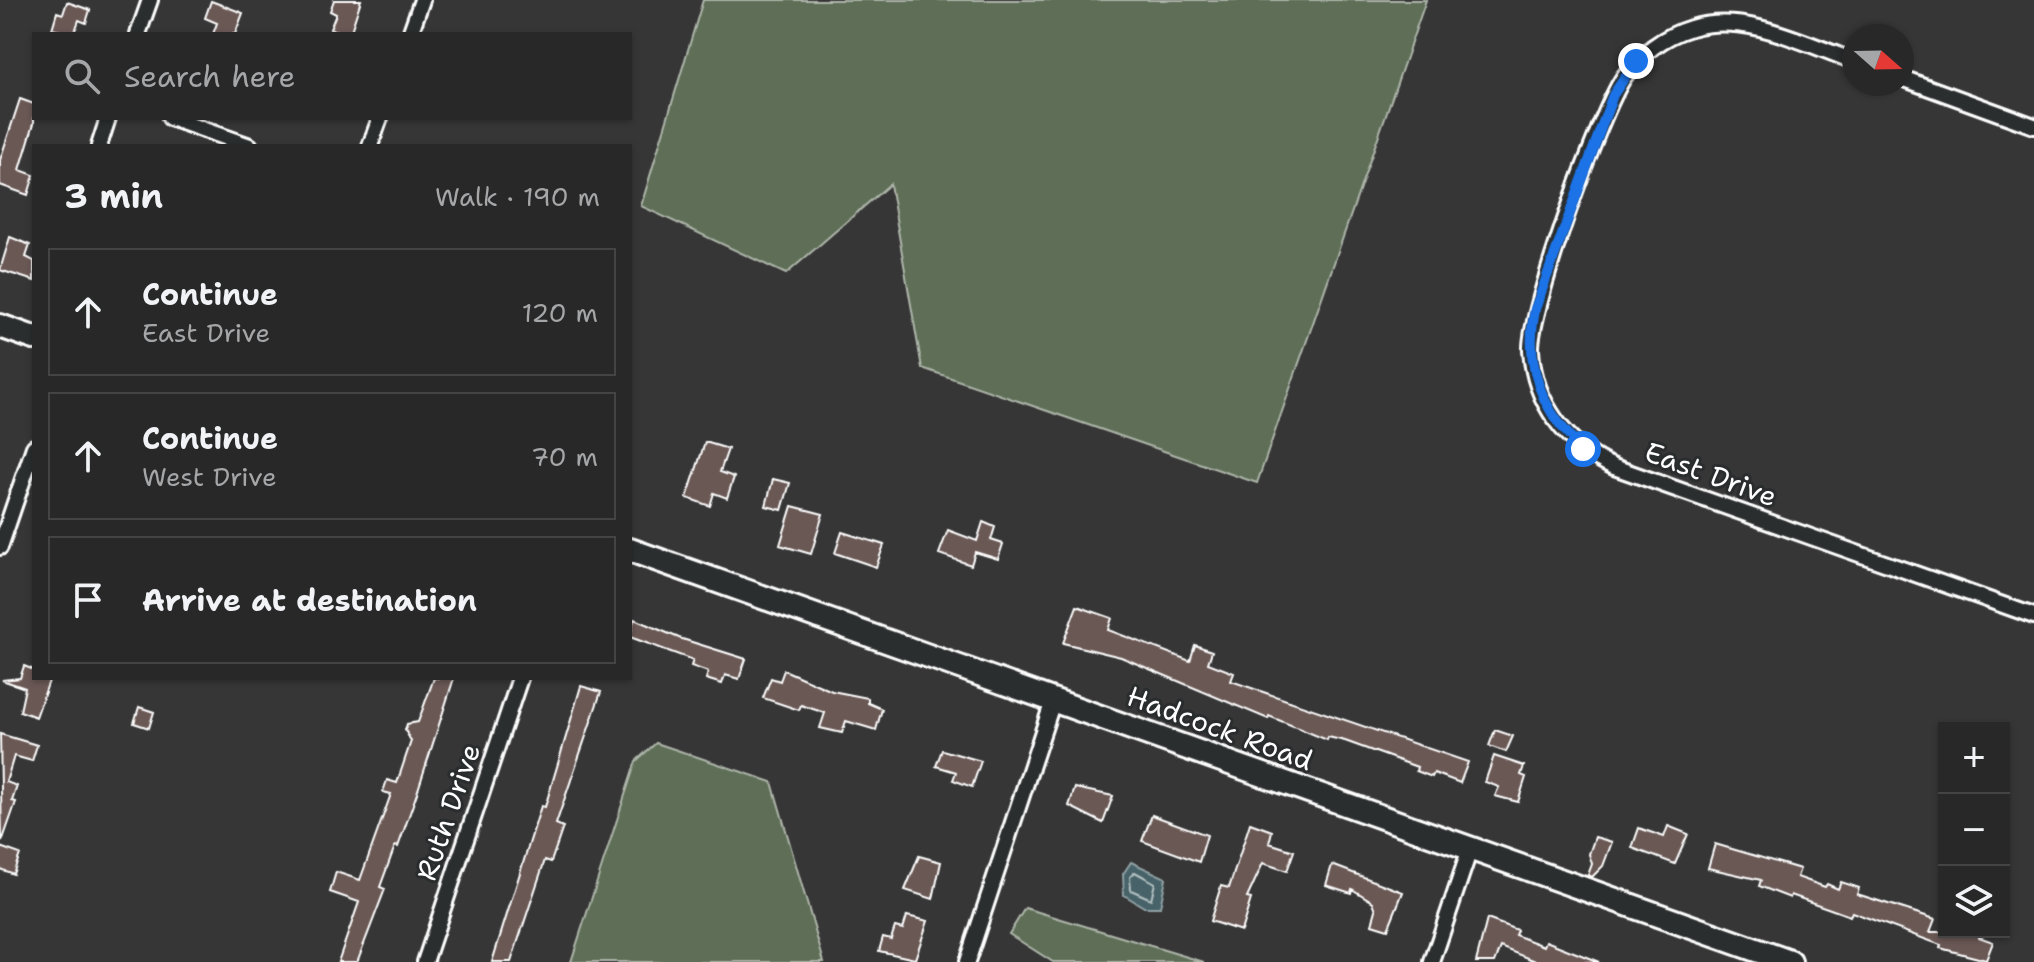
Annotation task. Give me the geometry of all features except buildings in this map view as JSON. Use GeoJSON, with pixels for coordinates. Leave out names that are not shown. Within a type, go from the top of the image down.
{"type":"FeatureCollection","features":[{"type":"Feature","properties":{"kind":"street"},"geometry":{"type":"LineString","coordinates":[[139,32],[150,0]]}},
{"type":"Feature","properties":{"kind":"street"},"geometry":{"type":"LineString","coordinates":[[411,32],[422,0]]}},
{"type":"Feature","properties":{"kind":"street","name":"East Drive"},"geometry":{"type":"LineString","coordinates":[[1842,57],[1759,27],[1737,23],[1702,26],[1671,36],[1636,61],[1618,86],[1535,309],[1531,350],[1534,373],[1550,413],[1583,449],[1614,467],[2034,616]]}},
{"type":"Feature","properties":{"kind":"street"},"geometry":{"type":"LineString","coordinates":[[1914,82],[2034,126]]}},
{"type":"Feature","properties":{"kind":"street"},"geometry":{"type":"LineString","coordinates":[[100,144],[107,120]]}},
{"type":"Feature","properties":{"kind":"street"},"geometry":{"type":"LineString","coordinates":[[176,120],[244,144]]}},
{"type":"Feature","properties":{"kind":"street"},"geometry":{"type":"LineString","coordinates":[[371,144],[379,120]]}},
{"type":"Feature","properties":{"kind":"street"},"geometry":{"type":"LineString","coordinates":[[0,326],[32,337]]}},
{"type":"Feature","properties":{"kind":"street"},"geometry":{"type":"LineString","coordinates":[[0,547],[32,453]]}},
{"type":"Feature","properties":{"kind":"street","name":"Hadcock Road"},"geometry":{"type":"LineString","coordinates":[[632,551],[1790,962]]}},
{"type":"Feature","properties":{"kind":"street","name":"Ruth Drive"},"geometry":{"type":"LineString","coordinates":[[425,962],[519,680]]}},
{"type":"Feature","properties":{"kind":"street"},"geometry":{"type":"LineString","coordinates":[[967,962],[1053,701]]}},
{"type":"Feature","properties":{"kind":"street"},"geometry":{"type":"LineString","coordinates":[[1432,962],[1470,849]]}},
{"type":"Feature","properties":{"kind":"green space"},"geometry":{"type":"Polygon","coordinates":[[[703,0],[1426,0],[1257,483],[922,368],[890,184],[786,274],[641,206],[703,0]]]}},
{"type":"Feature","properties":{"kind":"green space"},"geometry":{"type":"Polygon","coordinates":[[[656,743],[772,782],[824,962],[571,962],[636,761],[656,743]]]}},
{"type":"Feature","properties":{"kind":"green space"},"geometry":{"type":"Polygon","coordinates":[[[1025,908],[1204,962],[1053,962],[1009,934],[1025,908]]]}},
{"type":"Feature","properties":{"kind":"water"},"geometry":{"type":"Polygon","coordinates":[[[1131,862],[1166,878],[1160,907],[1144,907],[1124,895],[1123,874],[1131,862]]]}},
{"type":"Feature","properties":{"kind":"route"},"geometry":{"type":"LineString","coordinates":[[1583,449],[1565,433],[1541,395],[1534,373],[1531,329],[1535,309],[1613,95],[1636,61]]}}]}
